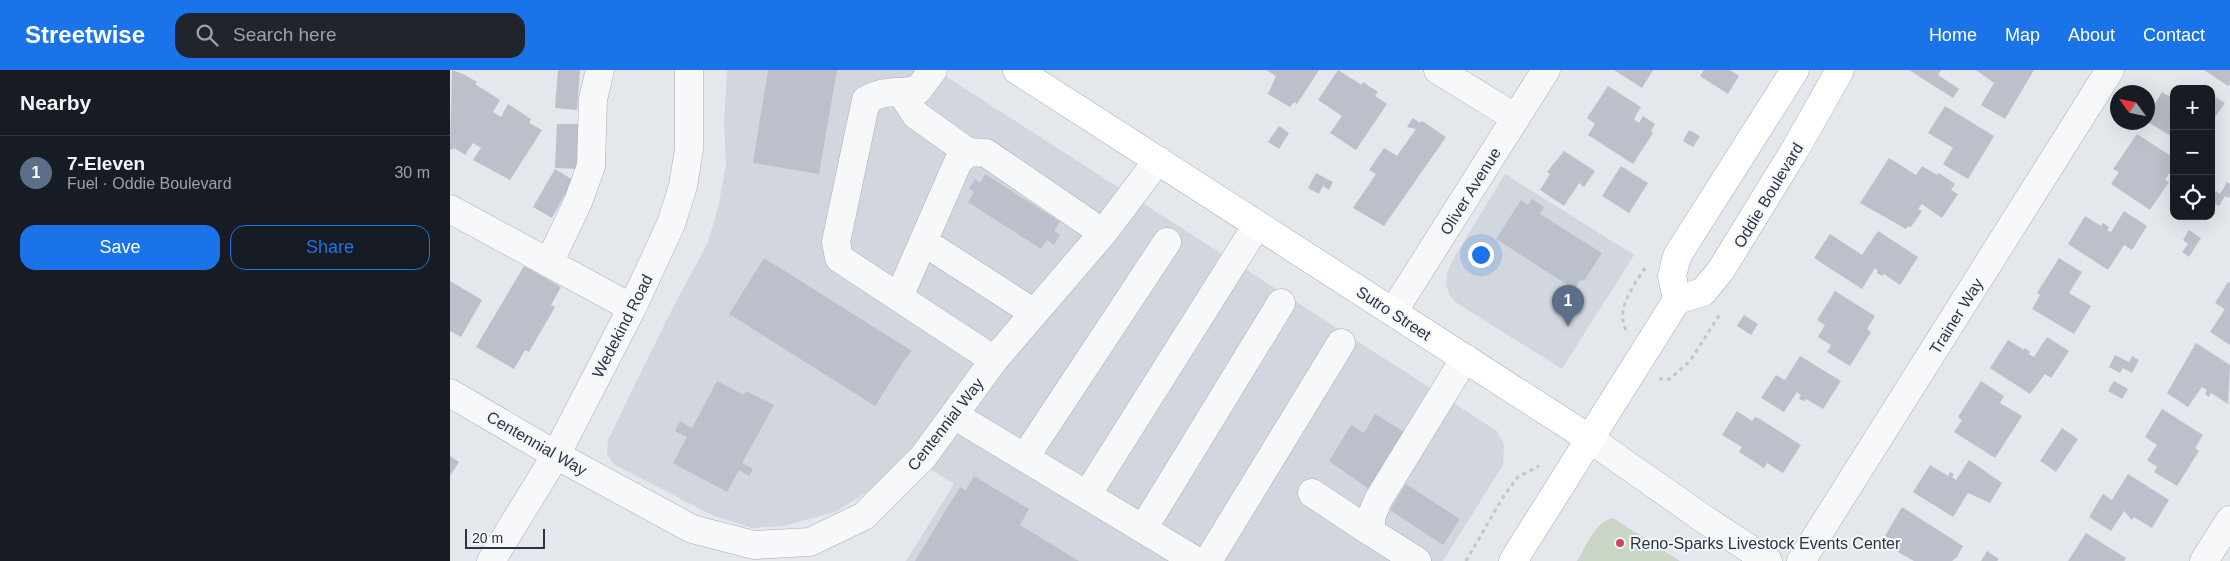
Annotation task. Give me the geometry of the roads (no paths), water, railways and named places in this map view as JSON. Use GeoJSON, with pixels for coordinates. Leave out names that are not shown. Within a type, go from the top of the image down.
{"type":"FeatureCollection","features":[{"type":"Feature","properties":{"kind":"main road","name":"Sutro Street"},"geometry":{"type":"LineString","coordinates":[[1017,70],[1590,439]]}},
{"type":"Feature","properties":{"kind":"main road"},"geometry":{"type":"LineString","coordinates":[[1513,561],[1677,300],[1672,276],[1677,256],[1795,70]]}},
{"type":"Feature","properties":{"kind":"main road","name":"Oddie Boulevard"},"geometry":{"type":"LineString","coordinates":[[1677,300],[1703,292],[1721,270],[1792,156],[1840,70]]}},
{"type":"Feature","properties":{"kind":"street"},"geometry":{"type":"LineString","coordinates":[[549,263],[578,202],[591,166],[593,99],[600,70]]}},
{"type":"Feature","properties":{"kind":"street","name":"Wedekind Road"},"geometry":{"type":"LineString","coordinates":[[491,561],[556,454],[632,308],[671,224],[683,186],[689,149],[689,70]]}},
{"type":"Feature","properties":{"kind":"street"},"geometry":{"type":"LineString","coordinates":[[933,70],[918,90],[901,92],[882,91],[866,100],[836,242],[839,258],[994,360]]}},
{"type":"Feature","properties":{"kind":"street"},"geometry":{"type":"LineString","coordinates":[[1438,70],[1516,118]]}},
{"type":"Feature","properties":{"kind":"street","name":"Oliver Avenue"},"geometry":{"type":"LineString","coordinates":[[1394,312],[1546,70]]}},
{"type":"Feature","properties":{"kind":"street","name":"Trainer Way"},"geometry":{"type":"LineString","coordinates":[[1801,561],[2110,70]]}},
{"type":"Feature","properties":{"kind":"street"},"geometry":{"type":"LineString","coordinates":[[901,92],[916,115],[968,152],[986,153],[1103,233]]}},
{"type":"Feature","properties":{"kind":"street"},"geometry":{"type":"LineString","coordinates":[[899,297],[958,162],[968,152]]}},
{"type":"Feature","properties":{"kind":"street","name":"Centennial Way"},"geometry":{"type":"LineString","coordinates":[[450,393],[692,529],[741,551],[754,545],[810,542],[864,516],[923,457],[994,360],[1103,233],[1158,160]]}},
{"type":"Feature","properties":{"kind":"street"},"geometry":{"type":"LineString","coordinates":[[450,209],[632,308]]}},
{"type":"Feature","properties":{"kind":"street"},"geometry":{"type":"LineString","coordinates":[[1086,495],[1257,225]]}},
{"type":"Feature","properties":{"kind":"street"},"geometry":{"type":"LineString","coordinates":[[924,242],[1034,313]]}},
{"type":"Feature","properties":{"kind":"street"},"geometry":{"type":"LineString","coordinates":[[1025,457],[1167,242]]}},
{"type":"Feature","properties":{"kind":"street"},"geometry":{"type":"LineString","coordinates":[[1143,528],[1281,303]]}},
{"type":"Feature","properties":{"kind":"street"},"geometry":{"type":"LineString","coordinates":[[1208,561],[1341,343]]}},
{"type":"Feature","properties":{"kind":"street"},"geometry":{"type":"LineString","coordinates":[[1371,532],[1371,517],[1378,500],[1465,358]]}},
{"type":"Feature","properties":{"kind":"street"},"geometry":{"type":"LineString","coordinates":[[954,415],[1196,561]]}},
{"type":"Feature","properties":{"kind":"street","name":"Sutro Street"},"geometry":{"type":"LineString","coordinates":[[1590,439],[1701,517],[1768,561]]}},
{"type":"Feature","properties":{"kind":"street"},"geometry":{"type":"LineString","coordinates":[[1312,493],[1417,561]]}},
{"type":"Feature","properties":{"kind":"street"},"geometry":{"type":"LineString","coordinates":[[2204,561],[2230,520]]}},
{"type":"Feature","properties":{"kind":"place","name":"7-Eleven"},"geometry":{"type":"Point","coordinates":[1568,326]}},
{"type":"Feature","properties":{"kind":"place","name":"Reno-Sparks Livestock Events Center"},"geometry":{"type":"Point","coordinates":[1620,543]}}]}
